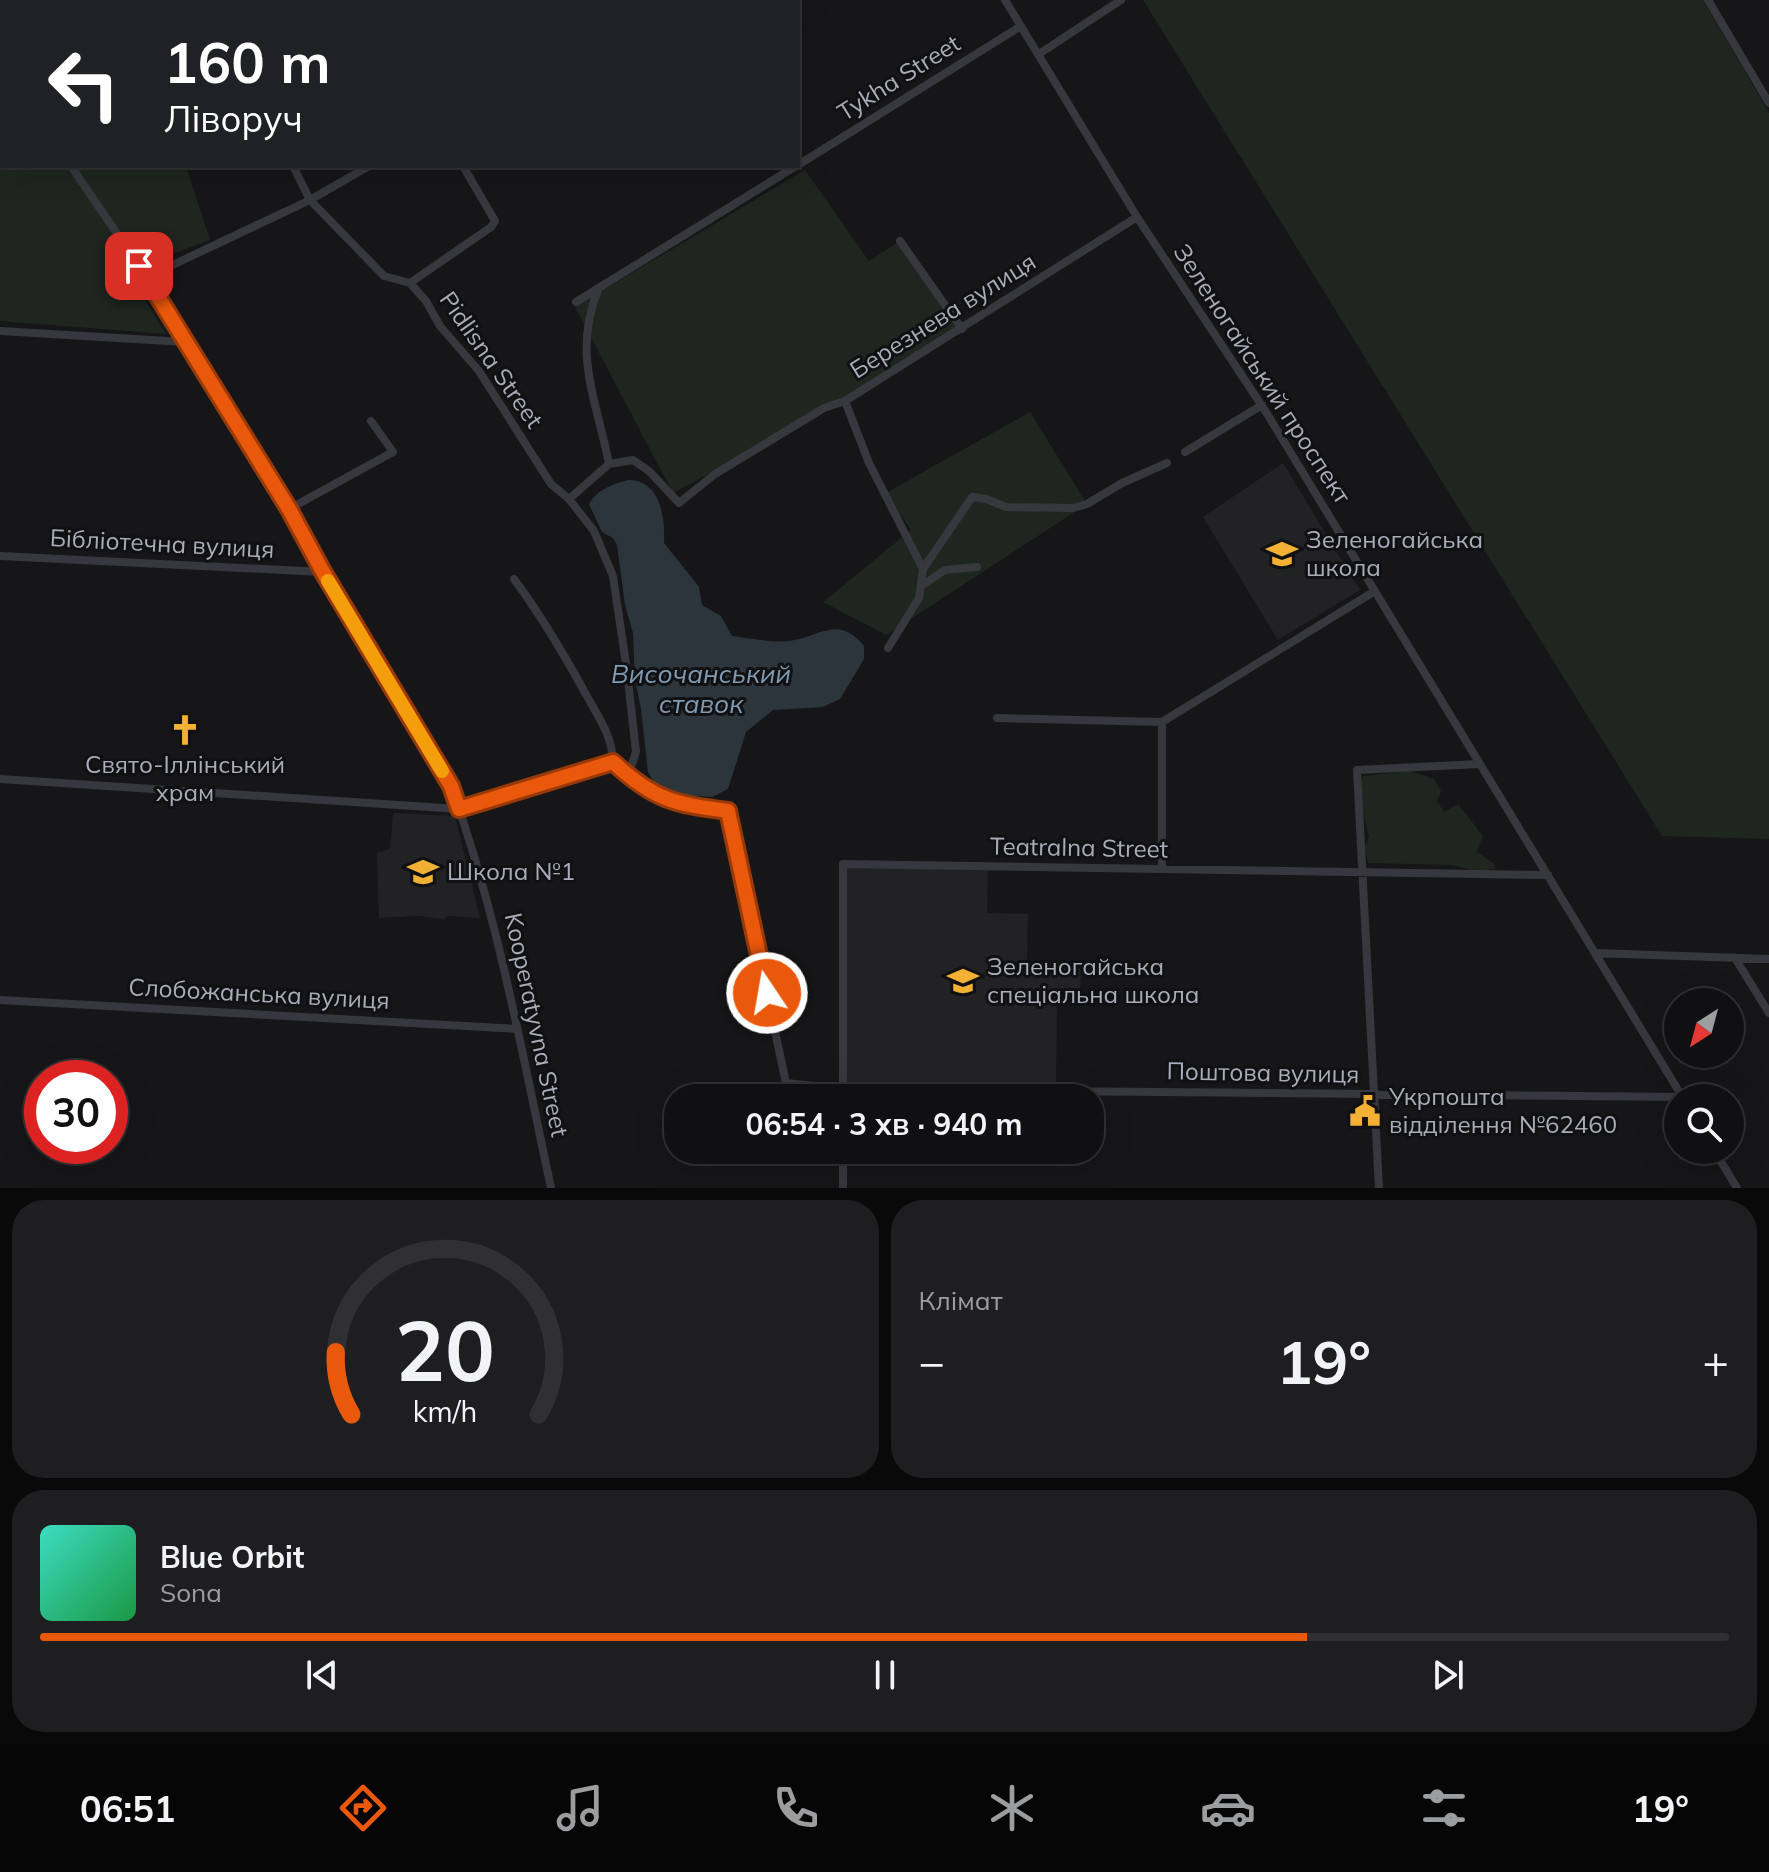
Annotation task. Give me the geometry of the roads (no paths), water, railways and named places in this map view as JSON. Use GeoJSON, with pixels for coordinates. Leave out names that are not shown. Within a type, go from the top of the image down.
{"type":"FeatureCollection","features":[{"type":"Feature","properties":{"kind":"street","name":"Зеленогайський проспект"},"geometry":{"type":"LineString","coordinates":[[1005,0],[1137,217],[1262,405],[1675,1084]]}},
{"type":"Feature","properties":{"kind":"street"},"geometry":{"type":"LineString","coordinates":[[1039,54],[1121,0]]}},
{"type":"Feature","properties":{"kind":"street"},"geometry":{"type":"LineString","coordinates":[[1708,0],[1769,103]]}},
{"type":"Feature","properties":{"kind":"street","name":"Tykha Street"},"geometry":{"type":"LineString","coordinates":[[800,163],[1021,26]]}},
{"type":"Feature","properties":{"kind":"street","name":"Kooperatyvna Street"},"geometry":{"type":"LineString","coordinates":[[72,168],[289,509],[323,572],[451,786],[490,907],[551,1188]]}},
{"type":"Feature","properties":{"kind":"street","name":"Pidlisna Street"},"geometry":{"type":"LineString","coordinates":[[294,168],[310,200],[384,276],[410,283],[426,301],[440,326],[479,371],[551,484],[569,499],[594,531],[613,576],[635,731],[636,752],[628,776]]}},
{"type":"Feature","properties":{"kind":"street"},"geometry":{"type":"LineString","coordinates":[[145,278],[310,200],[366,168]]}},
{"type":"Feature","properties":{"kind":"street"},"geometry":{"type":"LineString","coordinates":[[410,283],[491,227],[495,221],[464,168]]}},
{"type":"Feature","properties":{"kind":"street","name":"Tykha Street"},"geometry":{"type":"LineString","coordinates":[[576,302],[792,168]]}},
{"type":"Feature","properties":{"kind":"street","name":"Березнева вулиця"},"geometry":{"type":"LineString","coordinates":[[923,569],[869,463],[845,401],[1137,217]]}},
{"type":"Feature","properties":{"kind":"street"},"geometry":{"type":"LineString","coordinates":[[900,241],[962,329]]}},
{"type":"Feature","properties":{"kind":"street"},"geometry":{"type":"LineString","coordinates":[[598,289],[588,315],[585,339],[592,393],[609,464]]}},
{"type":"Feature","properties":{"kind":"street"},"geometry":{"type":"LineString","coordinates":[[0,331],[185,342]]}},
{"type":"Feature","properties":{"kind":"street"},"geometry":{"type":"LineString","coordinates":[[569,499],[609,464],[633,460],[649,471],[679,503],[715,474],[824,408],[845,401]]}},
{"type":"Feature","properties":{"kind":"street"},"geometry":{"type":"LineString","coordinates":[[1185,452],[1262,405]]}},
{"type":"Feature","properties":{"kind":"street"},"geometry":{"type":"LineString","coordinates":[[289,509],[393,452],[371,421]]}},
{"type":"Feature","properties":{"kind":"street"},"geometry":{"type":"LineString","coordinates":[[888,648],[919,598],[923,569],[972,497],[1006,507],[1073,508],[1087,504],[1122,483],[1167,463]]}},
{"type":"Feature","properties":{"kind":"street","name":"Бібліотечна вулиця"},"geometry":{"type":"LineString","coordinates":[[0,556],[323,572]]}},
{"type":"Feature","properties":{"kind":"street"},"geometry":{"type":"LineString","coordinates":[[921,586],[945,570],[977,567]]}},
{"type":"Feature","properties":{"kind":"street"},"geometry":{"type":"LineString","coordinates":[[514,579],[549,627],[605,725],[612,745],[613,762],[628,776]]}},
{"type":"Feature","properties":{"kind":"street"},"geometry":{"type":"LineString","coordinates":[[997,718],[1162,722],[1375,591]]}},
{"type":"Feature","properties":{"kind":"street"},"geometry":{"type":"LineString","coordinates":[[1162,722],[1162,869]]}},
{"type":"Feature","properties":{"kind":"street"},"geometry":{"type":"LineString","coordinates":[[0,779],[459,809],[613,762]]}},
{"type":"Feature","properties":{"kind":"street"},"geometry":{"type":"LineString","coordinates":[[1379,1188],[1357,770],[1480,764]]}},
{"type":"Feature","properties":{"kind":"street","name":"Поштова вулиця"},"geometry":{"type":"LineString","coordinates":[[628,776],[653,794],[679,804],[728,811],[786,1083],[792,1084]]}},
{"type":"Feature","properties":{"kind":"street","name":"Teatralna Street"},"geometry":{"type":"LineString","coordinates":[[843,1084],[843,864],[1548,875]]}},
{"type":"Feature","properties":{"kind":"street"},"geometry":{"type":"LineString","coordinates":[[1595,953],[1769,959]]}},
{"type":"Feature","properties":{"kind":"street"},"geometry":{"type":"LineString","coordinates":[[1735,958],[1769,1013]]}},
{"type":"Feature","properties":{"kind":"street","name":"Слобожанська вулиця"},"geometry":{"type":"LineString","coordinates":[[0,1000],[517,1029]]}},
{"type":"Feature","properties":{"kind":"street","name":"Поштова вулиця"},"geometry":{"type":"LineString","coordinates":[[1104,1093],[1664,1098]]}},
{"type":"Feature","properties":{"kind":"street"},"geometry":{"type":"LineString","coordinates":[[843,1164],[843,1188]]}},
{"type":"Feature","properties":{"kind":"street"},"geometry":{"type":"LineString","coordinates":[[1722,1164],[1737,1188]]}},
{"type":"Feature","properties":{"kind":"water","name":"Височанський ставок"},"geometry":{"type":"Polygon","coordinates":[[[629,480],[640,482],[654,494],[662,512],[664,543],[699,587],[702,605],[721,616],[732,636],[782,641],[837,629],[854,636],[864,646],[864,659],[840,699],[823,707],[773,710],[746,732],[728,789],[712,797],[666,789],[654,782],[648,772],[635,680],[633,633],[625,605],[617,545],[613,538],[602,532],[589,504],[606,488],[629,480]]]}},
{"type":"Feature","properties":{"kind":"place","name":"Зеленогайська школа"},"geometry":{"type":"Point","coordinates":[1282,554]}},
{"type":"Feature","properties":{"kind":"place","name":"Свято-Іллінський храм"},"geometry":{"type":"Point","coordinates":[185,730]}},
{"type":"Feature","properties":{"kind":"place","name":"Школа №1"},"geometry":{"type":"Point","coordinates":[423,872]}},
{"type":"Feature","properties":{"kind":"place","name":"Зеленогайська спеціальна школа"},"geometry":{"type":"Point","coordinates":[963,981]}},
{"type":"Feature","properties":{"kind":"place","name":"Укрпошта відділення №62460"},"geometry":{"type":"Point","coordinates":[1365,1111]}}]}
